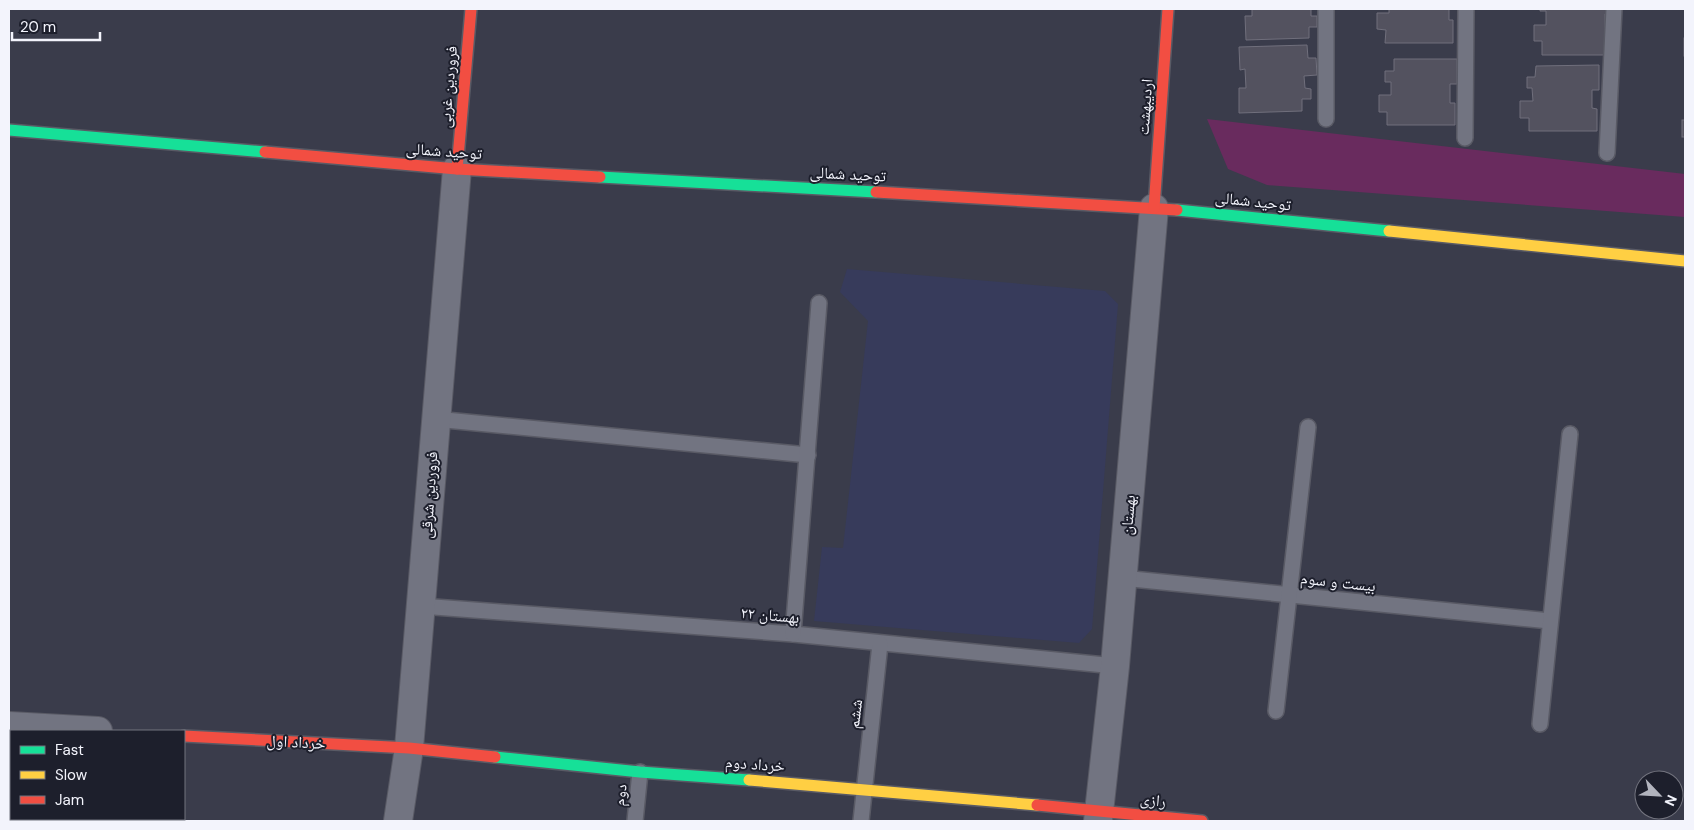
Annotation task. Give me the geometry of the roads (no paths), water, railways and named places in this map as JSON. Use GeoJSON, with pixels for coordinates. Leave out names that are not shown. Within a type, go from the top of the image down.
{"type":"FeatureCollection","features":[{"type":"Feature","properties":{"kind":"street","name":"فروردین غربی"},"geometry":{"type":"LineString","coordinates":[[457,169],[471,9]]}},
{"type":"Feature","properties":{"kind":"street","name":"اردیبهشت"},"geometry":{"type":"LineString","coordinates":[[1154,208],[1168,9]]}},
{"type":"Feature","properties":{"kind":"street","name":"توحید شمالی"},"geometry":{"type":"LineString","coordinates":[[9,130],[457,169],[1154,208],[1685,261]]}},
{"type":"Feature","properties":{"kind":"street","name":"فروردین شرقی"},"geometry":{"type":"LineString","coordinates":[[398,821],[409,748],[457,169]]}},
{"type":"Feature","properties":{"kind":"street","name":"بهستان"},"geometry":{"type":"LineString","coordinates":[[1099,816],[1115,666],[1154,208]]}},
{"type":"Feature","properties":{"kind":"street"},"geometry":{"type":"LineString","coordinates":[[9,726],[80,730]]}},
{"type":"Feature","properties":{"kind":"street","name":"خرداد اول"},"geometry":{"type":"LineString","coordinates":[[185,736],[409,748]]}},
{"type":"Feature","properties":{"kind":"street","name":"خرداد دوم"},"geometry":{"type":"LineString","coordinates":[[409,748],[640,772],[864,789],[1099,816]]}},
{"type":"Feature","properties":{"kind":"street","name":"رازی"},"geometry":{"type":"LineString","coordinates":[[1099,816],[1202,821]]}},
{"type":"Feature","properties":{"kind":"lane"},"geometry":{"type":"LineString","coordinates":[[1326,9],[1326,119]]}},
{"type":"Feature","properties":{"kind":"lane"},"geometry":{"type":"LineString","coordinates":[[1465,138],[1466,9]]}},
{"type":"Feature","properties":{"kind":"lane"},"geometry":{"type":"LineString","coordinates":[[1606,153],[1614,9]]}},
{"type":"Feature","properties":{"kind":"lane"},"geometry":{"type":"LineString","coordinates":[[794,634],[819,303]]}},
{"type":"Feature","properties":{"kind":"lane"},"geometry":{"type":"LineString","coordinates":[[435,419],[808,455]]}},
{"type":"Feature","properties":{"kind":"lane"},"geometry":{"type":"LineString","coordinates":[[1276,710],[1308,426]]}},
{"type":"Feature","properties":{"kind":"lane"},"geometry":{"type":"LineString","coordinates":[[1540,724],[1570,434]]}},
{"type":"Feature","properties":{"kind":"lane","name":"بیست و سوم"},"geometry":{"type":"LineString","coordinates":[[1122,578],[1550,621]]}},
{"type":"Feature","properties":{"kind":"lane","name":"بهستان ۲۲"},"geometry":{"type":"LineString","coordinates":[[421,606],[794,634],[1115,666]]}},
{"type":"Feature","properties":{"kind":"lane","name":"ششم"},"geometry":{"type":"LineString","coordinates":[[861,821],[880,644]]}},
{"type":"Feature","properties":{"kind":"lane","name":"دوم"},"geometry":{"type":"LineString","coordinates":[[635,821],[640,772]]}}]}
